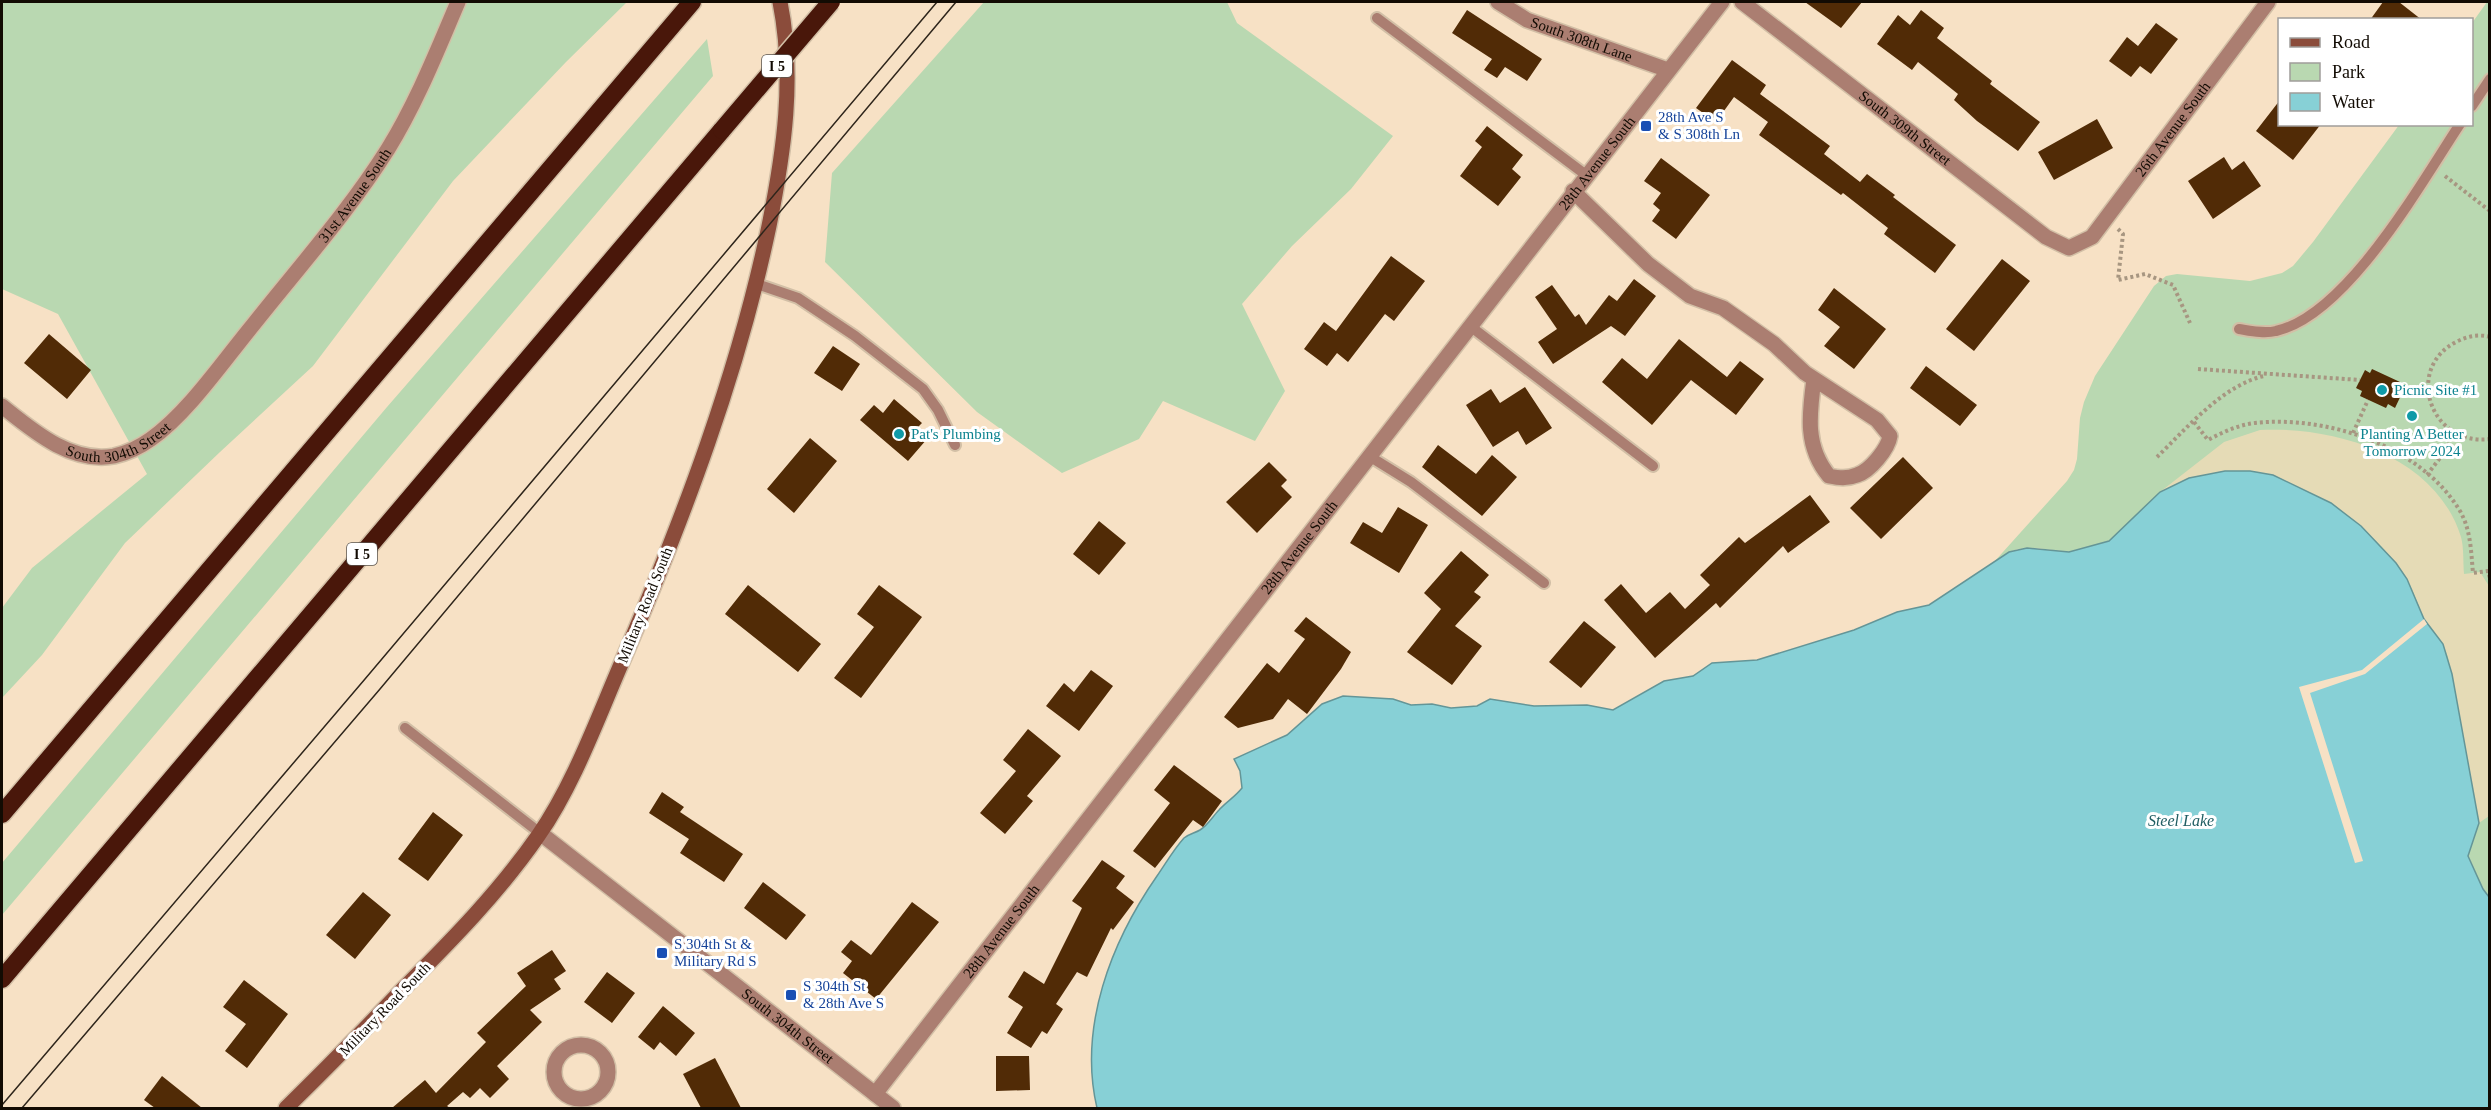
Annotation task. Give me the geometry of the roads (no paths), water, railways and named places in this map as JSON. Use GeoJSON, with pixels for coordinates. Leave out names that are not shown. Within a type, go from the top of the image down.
{"type":"FeatureCollection","features":[{"type":"Feature","properties":{"kind":"highway"},"geometry":{"type":"LineString","coordinates":[[2,814],[692,2]]}},
{"type":"Feature","properties":{"kind":"highway","name":"I 5"},"geometry":{"type":"LineString","coordinates":[[2,979],[831,2]]}},
{"type":"Feature","properties":{"kind":"main road","name":"Military Road South"},"geometry":{"type":"LineString","coordinates":[[286,1108],[474,917],[540,833],[582,752],[658,578],[713,431],[757,284],[781,166],[788,88],[785,26],[780,2]]}},
{"type":"Feature","properties":{"kind":"street","name":"31st Avenue South"},"geometry":{"type":"LineString","coordinates":[[219,367],[360,192],[388,149],[421,87],[458,2]]}},
{"type":"Feature","properties":{"kind":"street","name":"South 308th Lane"},"geometry":{"type":"LineString","coordinates":[[1498,2],[1527,20],[1668,70]]}},
{"type":"Feature","properties":{"kind":"street","name":"28th Avenue South"},"geometry":{"type":"LineString","coordinates":[[875,1094],[1722,2]]}},
{"type":"Feature","properties":{"kind":"street","name":"South 309th Street"},"geometry":{"type":"LineString","coordinates":[[1742,2],[2046,237],[2069,248]]}},
{"type":"Feature","properties":{"kind":"street","name":"26th Avenue South"},"geometry":{"type":"LineString","coordinates":[[2069,248],[2092,237],[2268,2]]}},
{"type":"Feature","properties":{"kind":"street"},"geometry":{"type":"LineString","coordinates":[[1574,191],[1648,264],[1690,296],[1723,308],[1774,344],[1814,379],[1877,420],[1890,436],[1888,448],[1860,475],[1844,478],[1829,476],[1820,465],[1811,444],[1809,419],[1814,379]]}},
{"type":"Feature","properties":{"kind":"street","name":"South 304th Street"},"geometry":{"type":"LineString","coordinates":[[2,406],[50,441],[92,456],[111,456],[124,453],[152,439],[179,414],[219,367]]}},
{"type":"Feature","properties":{"kind":"street","name":"South 304th Street"},"geometry":{"type":"LineString","coordinates":[[540,833],[893,1108]]}},
{"type":"Feature","properties":{"kind":"lane"},"geometry":{"type":"LineString","coordinates":[[1377,18],[1586,175]]}},
{"type":"Feature","properties":{"kind":"lane"},"geometry":{"type":"LineString","coordinates":[[2473,104],[2490,79]]}},
{"type":"Feature","properties":{"kind":"lane"},"geometry":{"type":"LineString","coordinates":[[2240,329],[2258,332],[2275,331],[2305,318],[2322,306],[2345,284],[2377,246],[2459,126]]}},
{"type":"Feature","properties":{"kind":"lane"},"geometry":{"type":"LineString","coordinates":[[757,284],[798,298],[855,336],[923,389],[938,410],[955,445]]}},
{"type":"Feature","properties":{"kind":"lane"},"geometry":{"type":"LineString","coordinates":[[1470,326],[1653,466]]}},
{"type":"Feature","properties":{"kind":"lane"},"geometry":{"type":"LineString","coordinates":[[1369,456],[1411,482],[1544,583]]}},
{"type":"Feature","properties":{"kind":"lane"},"geometry":{"type":"LineString","coordinates":[[405,728],[540,833]]}},
{"type":"Feature","properties":{"kind":"water","name":"Steel Lake"},"geometry":{"type":"Polygon","coordinates":[[[2225,471],[2250,471],[2273,475],[2331,503],[2361,526],[2396,563],[2407,579],[2424,619],[2443,644],[2452,674],[2479,823],[2468,856],[2489,897],[2489,1108],[1097,1108],[1092,1077],[1092,1047],[1096,1016],[1113,957],[1140,902],[1184,838],[1203,828],[1242,788],[1240,771],[1234,759],[1287,735],[1322,704],[1343,696],[1393,699],[1411,705],[1432,704],[1451,708],[1477,706],[1490,699],[1534,706],[1587,705],[1613,710],[1664,681],[1693,676],[1712,663],[1757,660],[1854,630],[1897,612],[1929,605],[2009,552],[2027,548],[2069,552],[2109,541],[2160,492],[2189,478],[2225,471]]]}},
{"type":"Feature","properties":{"kind":"tram line"},"geometry":{"type":"LineString","coordinates":[[2,1105],[937,2]]}},
{"type":"Feature","properties":{"kind":"tram line"},"geometry":{"type":"LineString","coordinates":[[22,1108],[380,689],[956,2]]}},
{"type":"Feature","properties":{"kind":"place","name":"28th Ave S & S 308th Ln"},"geometry":{"type":"Point","coordinates":[1646,126]}},
{"type":"Feature","properties":{"kind":"place","name":"Picnic Site #1"},"geometry":{"type":"Point","coordinates":[2382,390]}},
{"type":"Feature","properties":{"kind":"place","name":"Planting A Better Tomorrow 2024"},"geometry":{"type":"Point","coordinates":[2412,416]}},
{"type":"Feature","properties":{"kind":"place","name":"Pat's Plumbing"},"geometry":{"type":"Point","coordinates":[899,434]}},
{"type":"Feature","properties":{"kind":"place","name":"S 304th St & Military Rd S"},"geometry":{"type":"Point","coordinates":[662,953]}},
{"type":"Feature","properties":{"kind":"place","name":"S 304th St & 28th Ave S"},"geometry":{"type":"Point","coordinates":[791,995]}}]}
